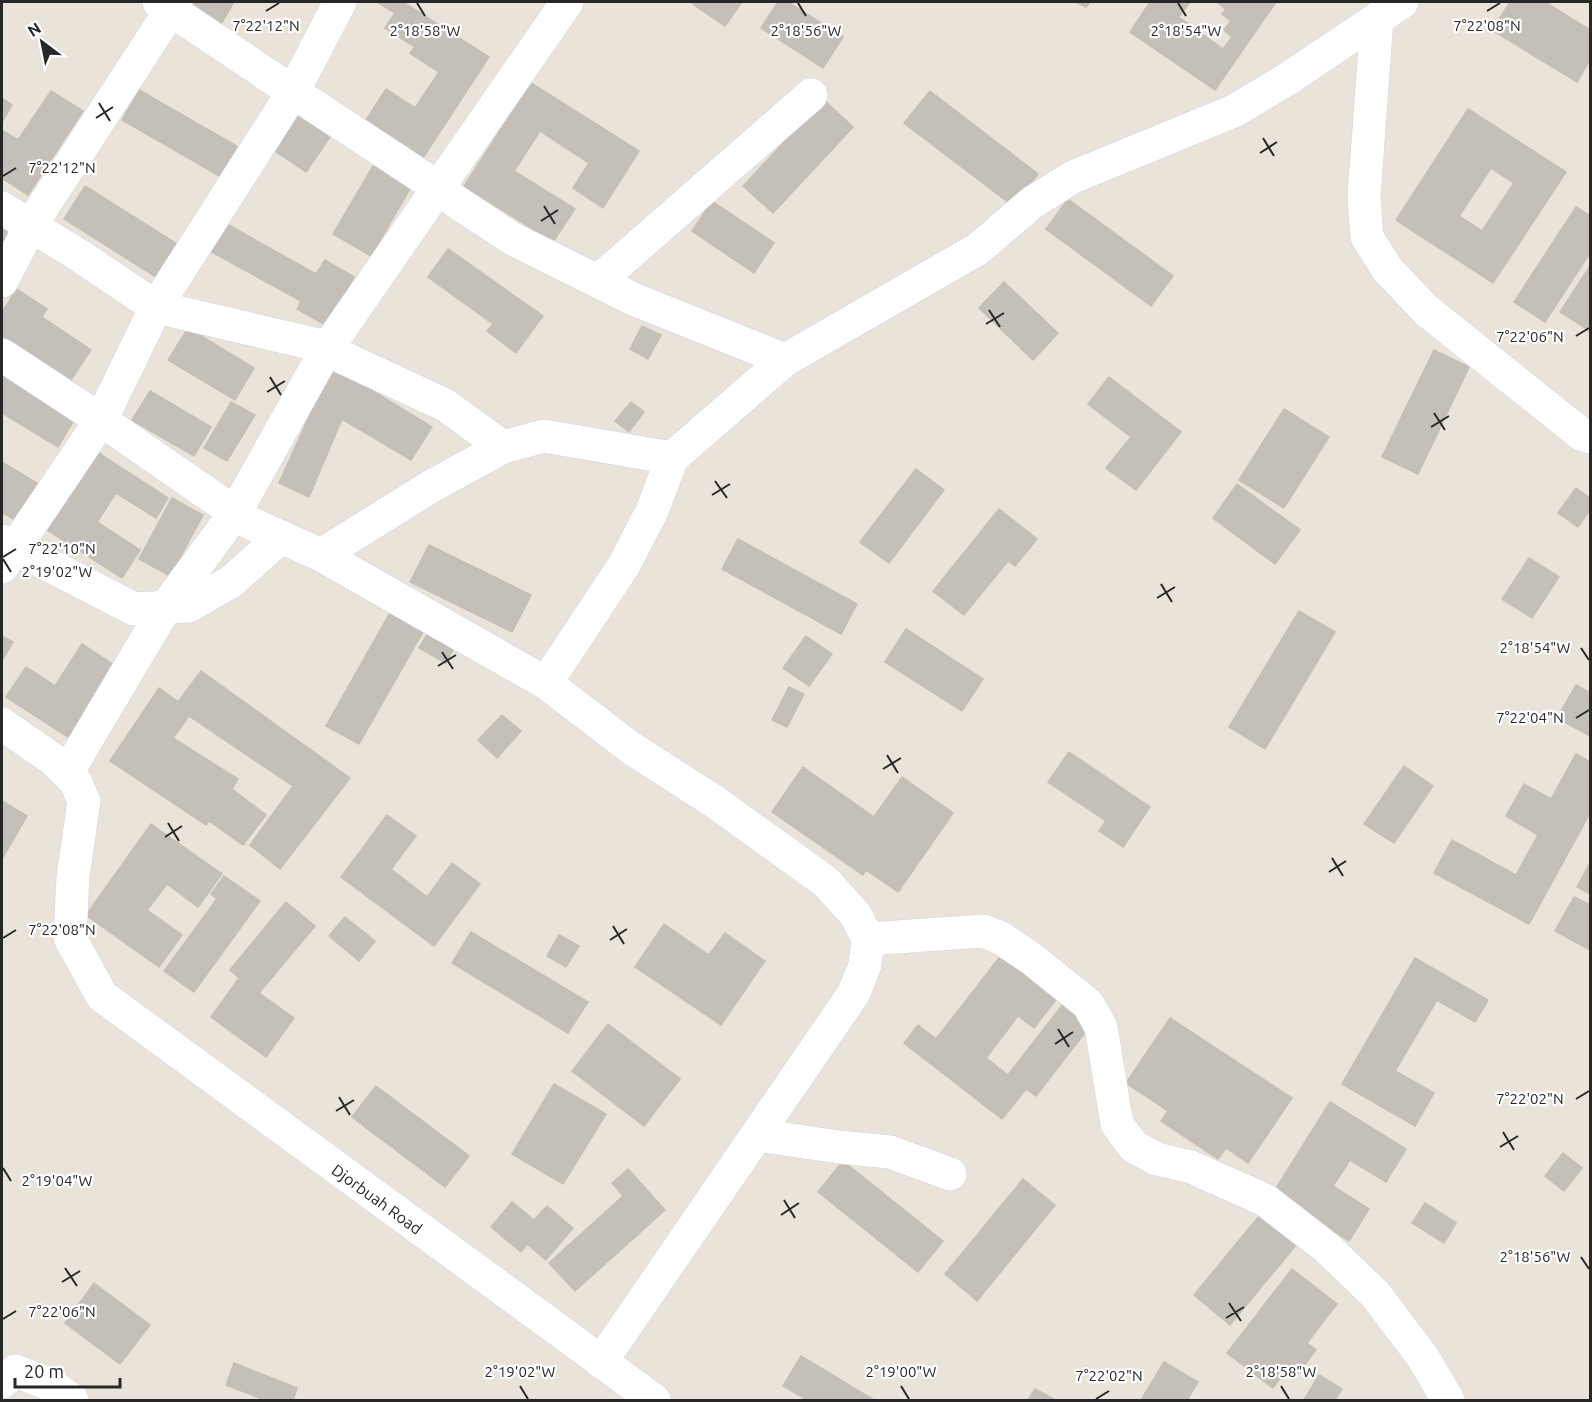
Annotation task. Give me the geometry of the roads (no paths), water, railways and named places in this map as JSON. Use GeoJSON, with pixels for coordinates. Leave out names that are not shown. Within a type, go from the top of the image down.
{"type":"FeatureCollection","features":[{"type":"Feature","properties":{"kind":"street"},"geometry":{"type":"LineString","coordinates":[[281,537],[232,581],[189,606],[165,608],[134,609],[6,553],[101,420],[156,308],[292,92],[340,2]]}},
{"type":"Feature","properties":{"kind":"street"},"geometry":{"type":"LineString","coordinates":[[2,724],[54,760],[67,773],[165,608],[235,513],[326,350],[567,2]]}},
{"type":"Feature","properties":{"kind":"street"},"geometry":{"type":"LineString","coordinates":[[2,281],[31,225],[169,4],[292,92],[511,238],[633,299],[784,360]]}},
{"type":"Feature","properties":{"kind":"street"},"geometry":{"type":"LineString","coordinates":[[546,683],[624,565],[652,511],[672,458],[784,360],[978,249],[1033,202],[1073,177],[1234,111],[1289,78],[1389,10]]}},
{"type":"Feature","properties":{"kind":"street"},"geometry":{"type":"LineString","coordinates":[[1389,10],[1364,197],[1367,237],[1388,270],[1426,310],[1581,434],[1590,437]]}},
{"type":"Feature","properties":{"kind":"street"},"geometry":{"type":"LineString","coordinates":[[598,281],[811,94]]}},
{"type":"Feature","properties":{"kind":"street"},"geometry":{"type":"LineString","coordinates":[[2,208],[156,308],[314,344],[446,405],[503,447]]}},
{"type":"Feature","properties":{"kind":"street"},"geometry":{"type":"LineString","coordinates":[[2,355],[250,523],[321,555],[546,683],[631,748],[715,802],[826,882],[855,914],[868,939],[865,965],[854,993],[601,1362]]}},
{"type":"Feature","properties":{"kind":"street"},"geometry":{"type":"LineString","coordinates":[[321,555],[430,487],[503,447],[544,436],[672,458]]}},
{"type":"Feature","properties":{"kind":"street","name":"Djorbuah Road"},"geometry":{"type":"LineString","coordinates":[[67,773],[75,781],[84,801],[73,877],[70,938],[102,996],[654,1401]]}},
{"type":"Feature","properties":{"kind":"street"},"geometry":{"type":"LineString","coordinates":[[868,939],[983,931],[1001,938],[1042,967],[1088,1004],[1101,1027],[1116,1124],[1134,1148],[1157,1159],[1191,1167],[1265,1200],[1327,1248],[1375,1294],[1422,1356],[1448,1401]]}},
{"type":"Feature","properties":{"kind":"street"},"geometry":{"type":"LineString","coordinates":[[757,1135],[890,1152],[950,1174]]}},
{"type":"Feature","properties":{"kind":"street"},"geometry":{"type":"LineString","coordinates":[[2,1382],[16,1371],[51,1385],[72,1401]]}}]}
